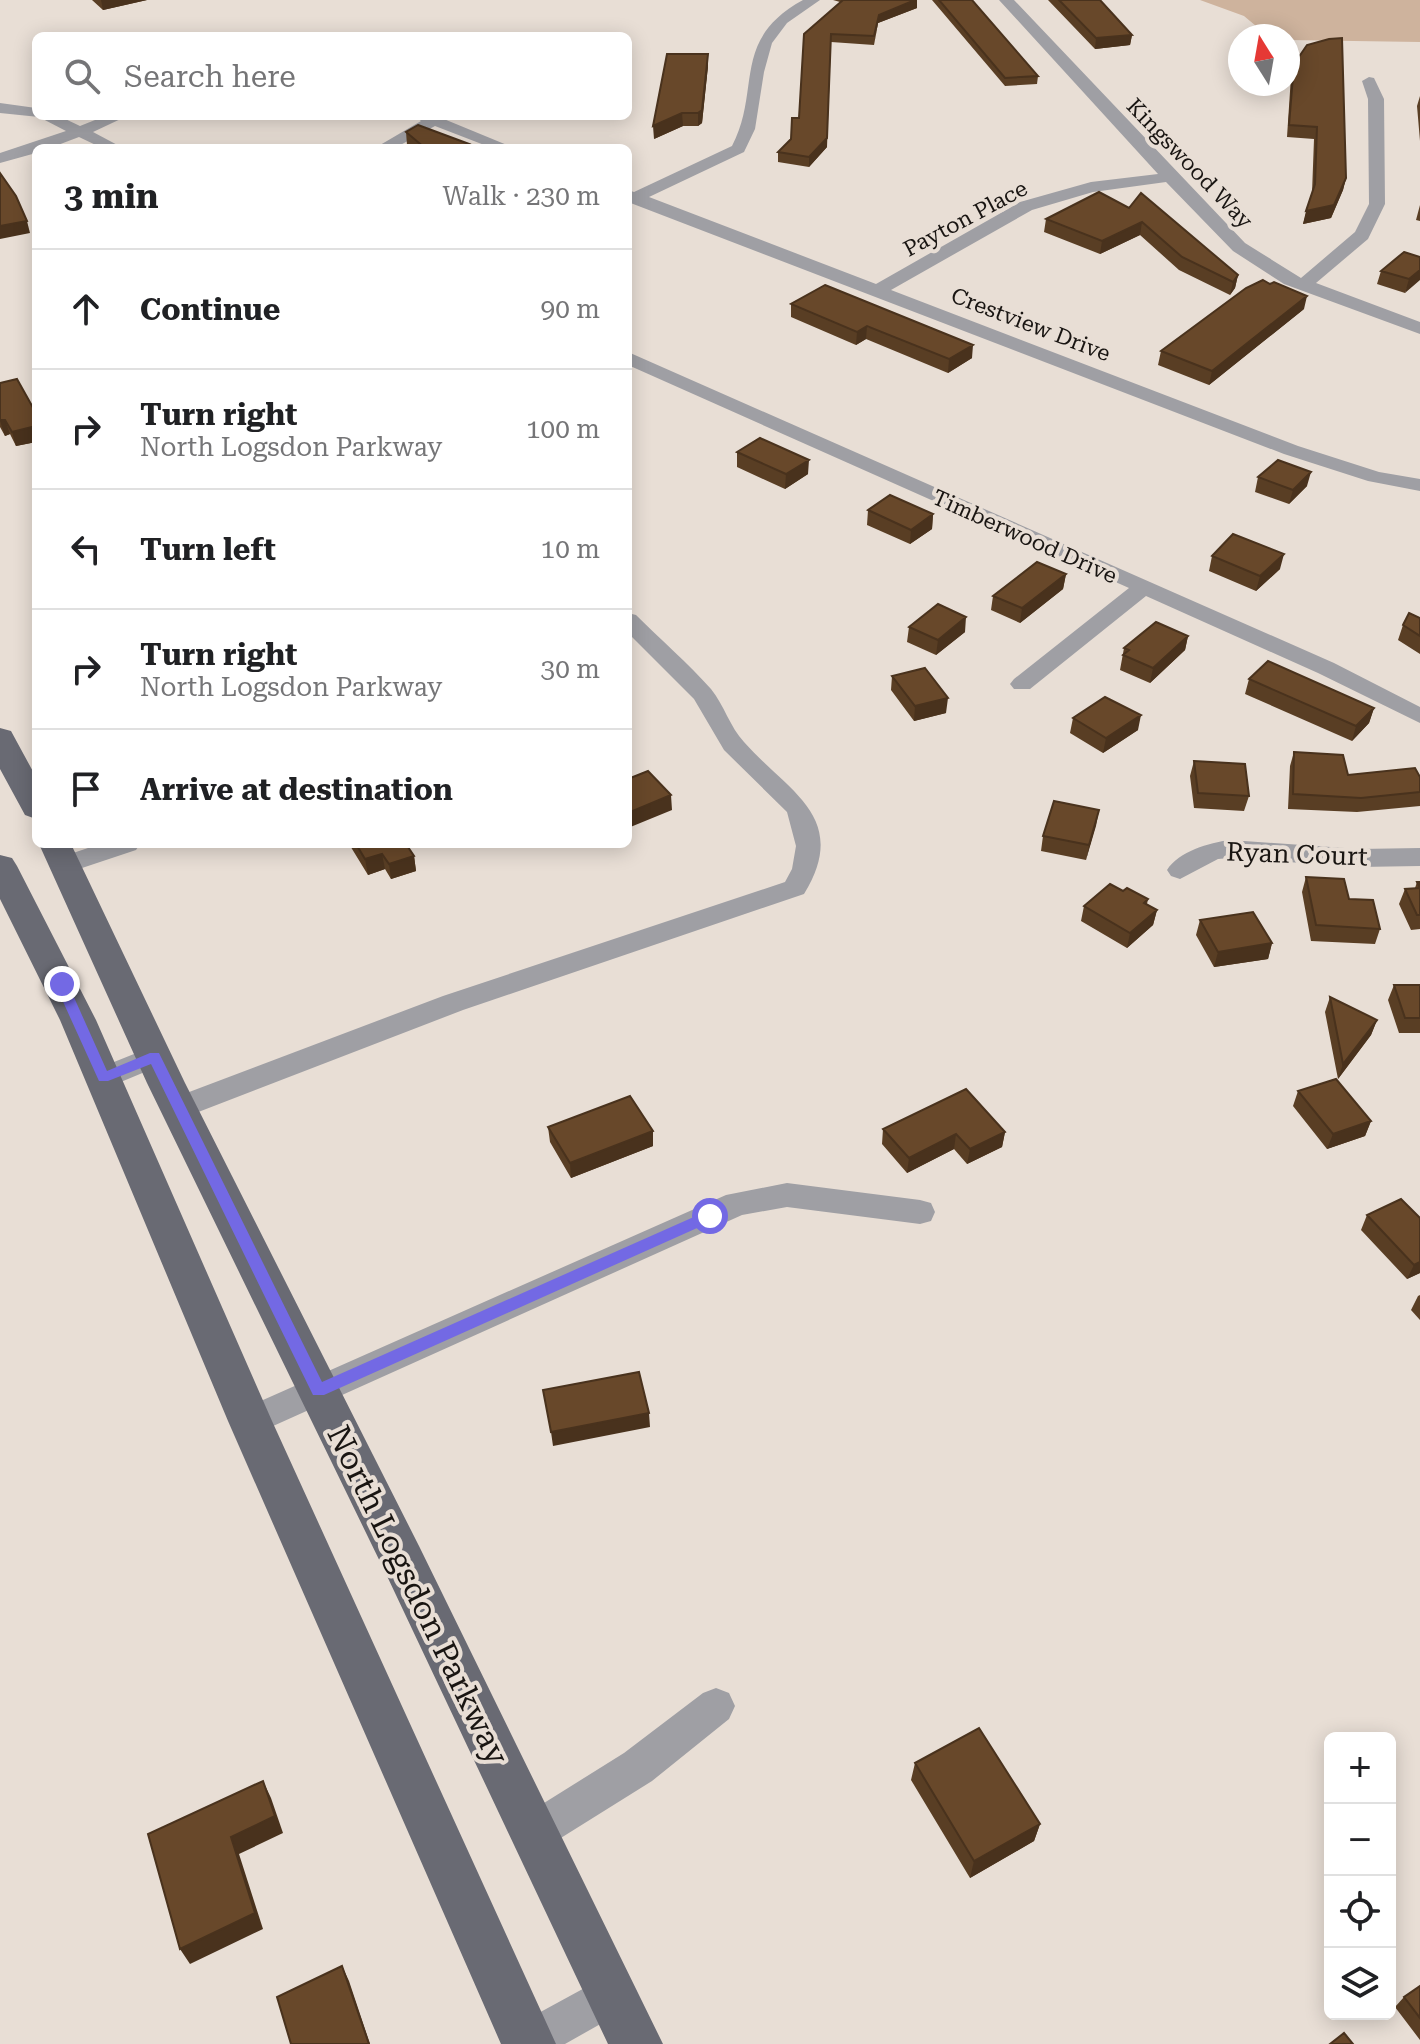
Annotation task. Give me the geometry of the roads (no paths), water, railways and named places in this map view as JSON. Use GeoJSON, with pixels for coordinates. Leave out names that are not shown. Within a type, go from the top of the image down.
{"type":"FeatureCollection","features":[{"type":"Feature","properties":{"kind":"main road"},"geometry":{"type":"LineString","coordinates":[[0,738],[32,800]]}},
{"type":"Feature","properties":{"kind":"main road","name":"North Logsdon Parkway"},"geometry":{"type":"LineString","coordinates":[[59,853],[178,1108],[636,2044]]}},
{"type":"Feature","properties":{"kind":"main road"},"geometry":{"type":"LineString","coordinates":[[59,853],[0,865],[62,984],[250,1421],[529,2043]]}},
{"type":"Feature","properties":{"kind":"street"},"geometry":{"type":"LineString","coordinates":[[632,196],[738,149],[745,138],[756,70],[768,35],[781,19],[813,0]]}},
{"type":"Feature","properties":{"kind":"street","name":"Kingswood Way"},"geometry":{"type":"LineString","coordinates":[[1006,0],[1239,247],[1303,285],[1420,328]]}},
{"type":"Feature","properties":{"kind":"street"},"geometry":{"type":"LineString","coordinates":[[1303,285],[1362,235],[1377,204],[1376,99],[1369,81]]}},
{"type":"Feature","properties":{"kind":"street"},"geometry":{"type":"LineString","coordinates":[[0,108],[32,112]]}},
{"type":"Feature","properties":{"kind":"street"},"geometry":{"type":"LineString","coordinates":[[56,120],[107,144]]}},
{"type":"Feature","properties":{"kind":"street"},"geometry":{"type":"LineString","coordinates":[[47,144],[109,120]]}},
{"type":"Feature","properties":{"kind":"street"},"geometry":{"type":"LineString","coordinates":[[389,144],[425,120]]}},
{"type":"Feature","properties":{"kind":"street"},"geometry":{"type":"LineString","coordinates":[[433,120],[496,144]]}},
{"type":"Feature","properties":{"kind":"street"},"geometry":{"type":"LineString","coordinates":[[0,158],[32,149]]}},
{"type":"Feature","properties":{"kind":"street","name":"Payton Place"},"geometry":{"type":"LineString","coordinates":[[878,290],[1026,206],[1091,187],[1170,177]]}},
{"type":"Feature","properties":{"kind":"street","name":"Crestview Drive"},"geometry":{"type":"LineString","coordinates":[[632,196],[1291,450],[1375,477],[1420,485]]}},
{"type":"Feature","properties":{"kind":"street","name":"Timberwood Drive"},"geometry":{"type":"LineString","coordinates":[[632,360],[1340,674],[1420,716]]}},
{"type":"Feature","properties":{"kind":"street"},"geometry":{"type":"LineString","coordinates":[[1022,684],[1143,588]]}},
{"type":"Feature","properties":{"kind":"street"},"geometry":{"type":"LineString","coordinates":[[178,1108],[453,1003],[795,888],[805,869],[809,846],[799,809],[733,745],[703,695],[632,626]]}},
{"type":"Feature","properties":{"kind":"street"},"geometry":{"type":"LineString","coordinates":[[59,853],[97,848]]}},
{"type":"Feature","properties":{"kind":"street","name":"Ryan Court"},"geometry":{"type":"LineString","coordinates":[[1180,870],[1212,851],[1230,849],[1359,858],[1420,857]]}},
{"type":"Feature","properties":{"kind":"street"},"geometry":{"type":"LineString","coordinates":[[104,1078],[154,1057]]}},
{"type":"Feature","properties":{"kind":"street"},"geometry":{"type":"LineString","coordinates":[[250,1421],[737,1204],[787,1195],[920,1212]]}},
{"type":"Feature","properties":{"kind":"street"},"geometry":{"type":"LineString","coordinates":[[534,1832],[638,1767],[716,1706]]}},
{"type":"Feature","properties":{"kind":"street"},"geometry":{"type":"LineString","coordinates":[[529,2043],[612,1994]]}}]}
